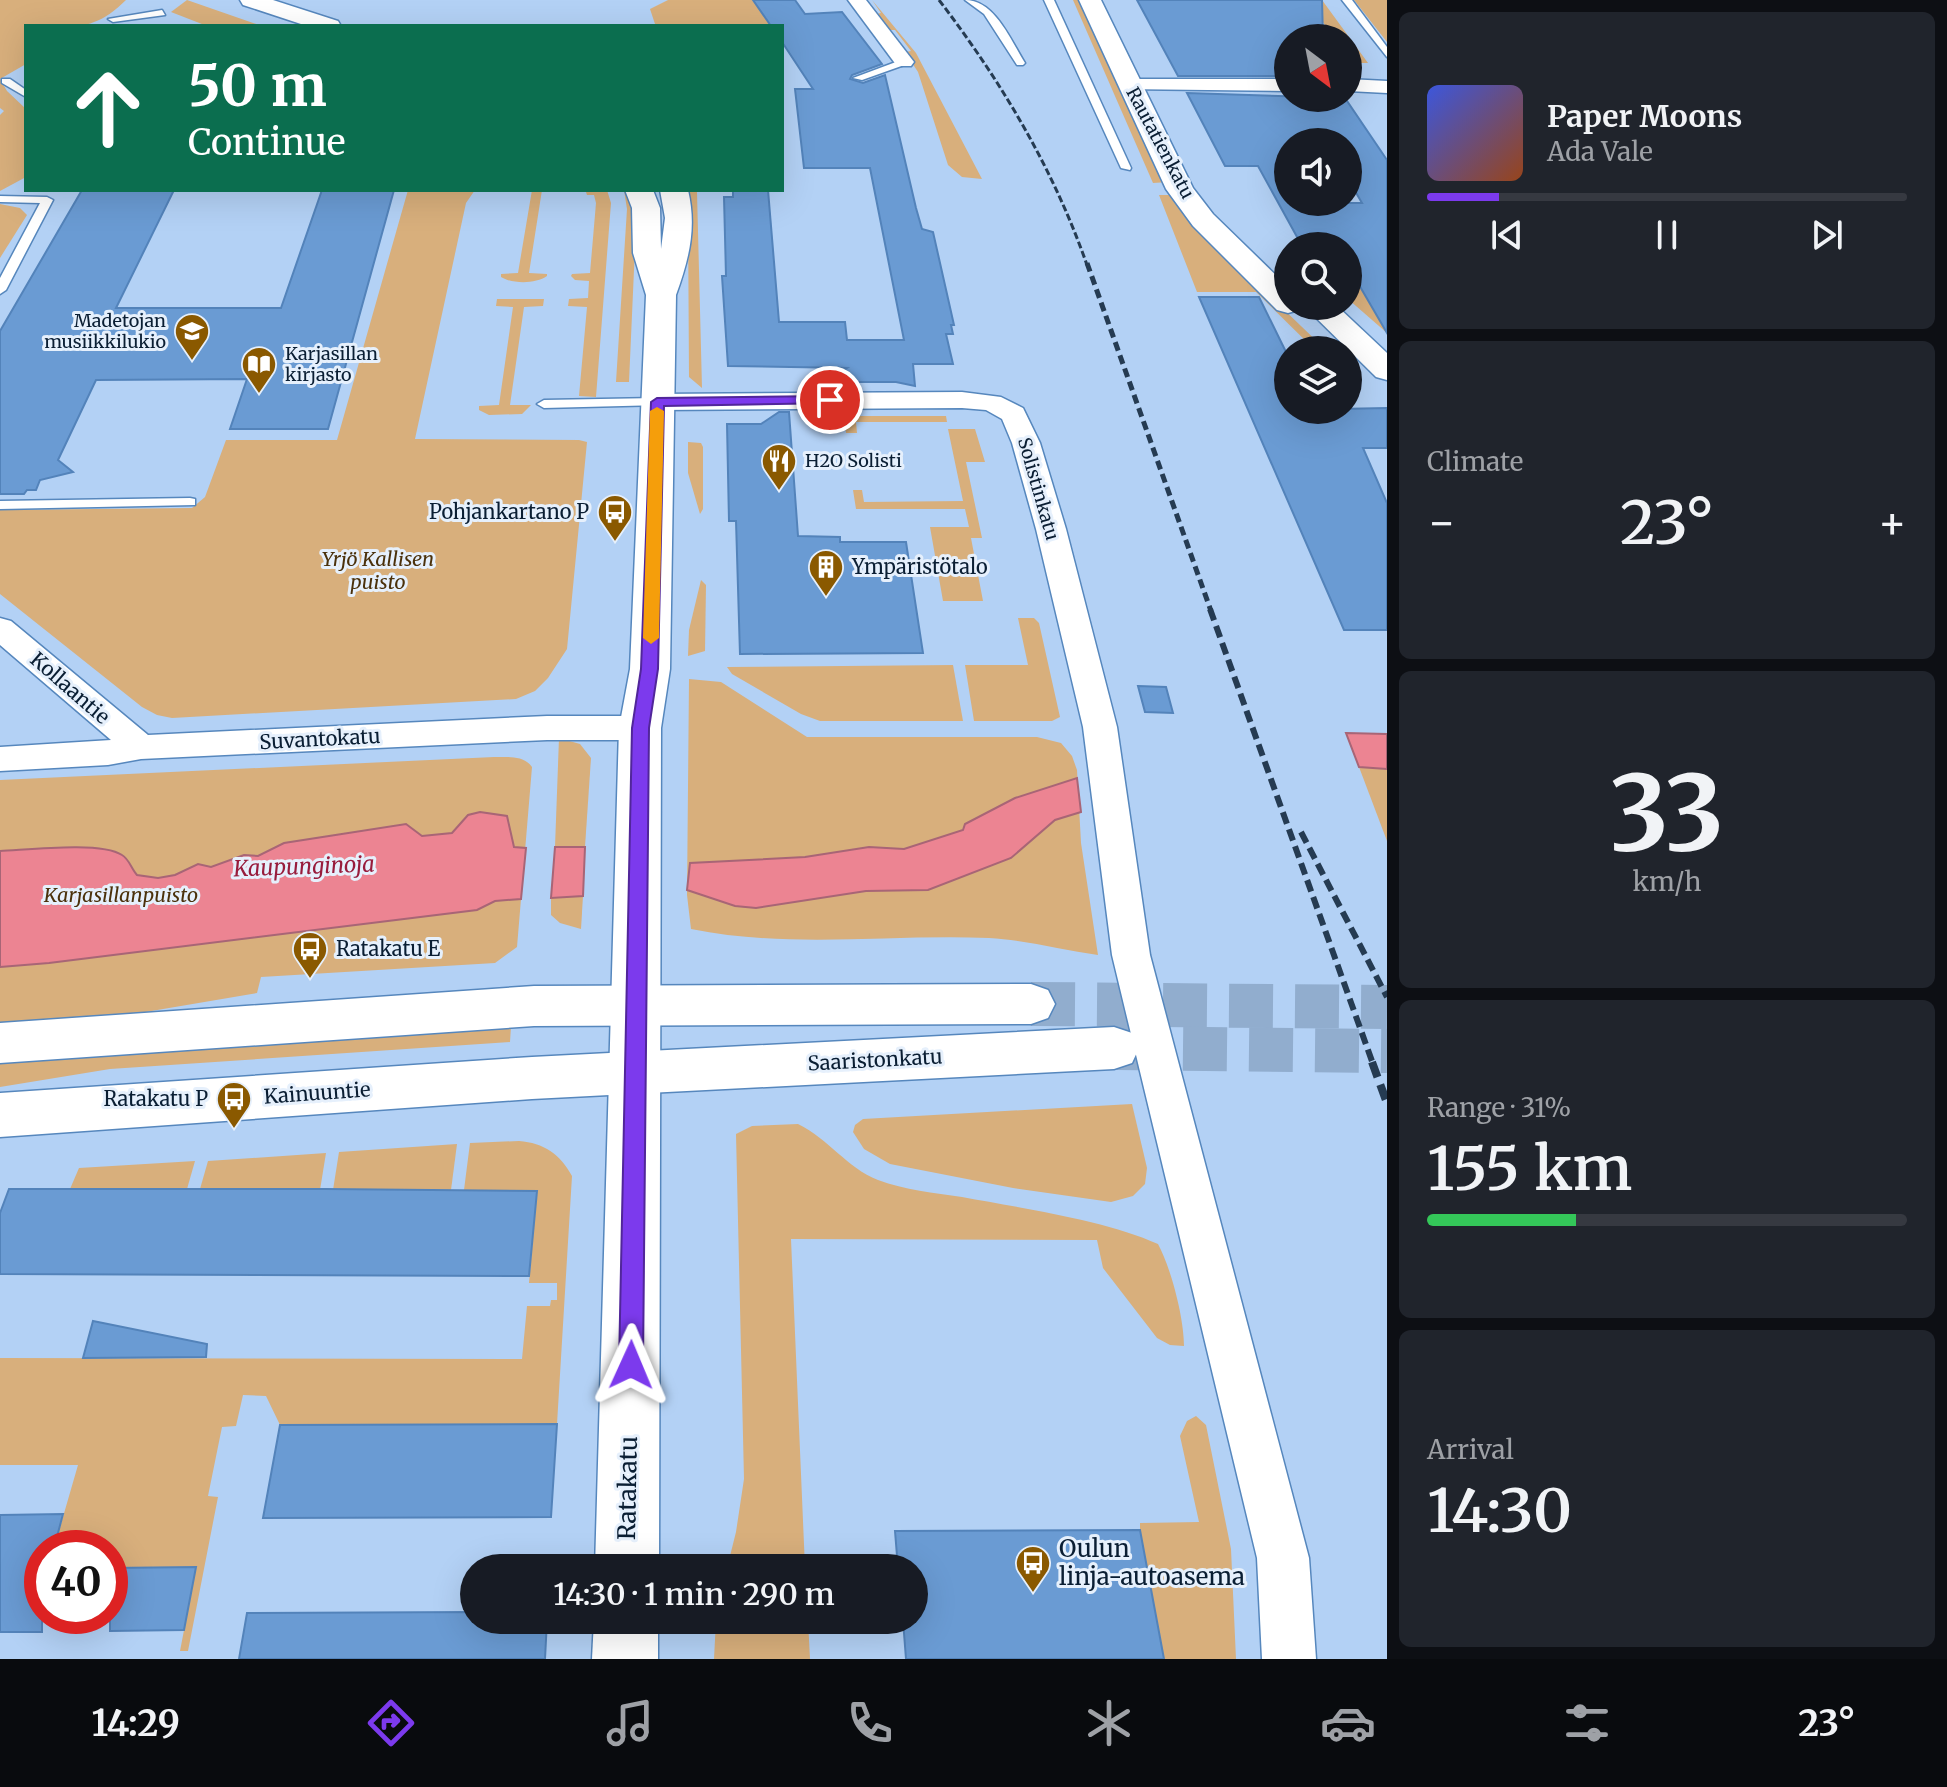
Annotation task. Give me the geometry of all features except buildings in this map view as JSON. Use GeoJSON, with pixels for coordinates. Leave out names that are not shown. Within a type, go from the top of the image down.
{"type":"FeatureCollection","features":[{"type":"Feature","properties":{"kind":"main road"},"geometry":{"type":"LineString","coordinates":[[251,0],[321,24]]}},
{"type":"Feature","properties":{"kind":"main road","name":"Rautatienkatu"},"geometry":{"type":"LineString","coordinates":[[1090,0],[1205,189],[1228,218],[1274,263]]}},
{"type":"Feature","properties":{"kind":"main road","name":"Rautatienkatu"},"geometry":{"type":"LineString","coordinates":[[1111,0],[1180,189],[1223,241],[1274,290]]}},
{"type":"Feature","properties":{"kind":"main road"},"geometry":{"type":"LineString","coordinates":[[640,192],[646,208],[647,253],[661,295]]}},
{"type":"Feature","properties":{"kind":"main road"},"geometry":{"type":"LineString","coordinates":[[661,295],[677,252],[680,227],[674,192]]}},
{"type":"Feature","properties":{"kind":"main road","name":"Ratakatu"},"geometry":{"type":"LineString","coordinates":[[627,1554],[640,728],[650,669],[661,295]]}},
{"type":"Feature","properties":{"kind":"main road","name":"Rautatienkatu"},"geometry":{"type":"LineString","coordinates":[[1305,320],[1321,336]]}},
{"type":"Feature","properties":{"kind":"main road"},"geometry":{"type":"LineString","coordinates":[[1334,320],[1387,370]]}},
{"type":"Feature","properties":{"kind":"main road"},"geometry":{"type":"LineString","coordinates":[[1362,375],[1387,399]]}},
{"type":"Feature","properties":{"kind":"main road"},"geometry":{"type":"LineString","coordinates":[[0,1043],[534,1006],[1031,1004]]}},
{"type":"Feature","properties":{"kind":"main road","name":"Saaristonkatu"},"geometry":{"type":"LineString","coordinates":[[635,1072],[1114,1048]]}},
{"type":"Feature","properties":{"kind":"main road","name":"Kainuuntie"},"geometry":{"type":"LineString","coordinates":[[0,1115],[635,1072]]}},
{"type":"Feature","properties":{"kind":"main road"},"geometry":{"type":"LineString","coordinates":[[625,1659],[626,1634]]}},
{"type":"Feature","properties":{"kind":"street"},"geometry":{"type":"LineString","coordinates":[[857,0],[904,62]]}},
{"type":"Feature","properties":{"kind":"street"},"geometry":{"type":"LineString","coordinates":[[1141,85],[1274,85]]}},
{"type":"Feature","properties":{"kind":"street"},"geometry":{"type":"LineString","coordinates":[[1362,86],[1387,87]]}},
{"type":"Feature","properties":{"kind":"street","name":"Solistinkatu"},"geometry":{"type":"LineString","coordinates":[[657,402],[962,400],[992,403],[1013,414],[1026,443],[1051,529],[1100,727],[1131,955],[1283,1558],[1289,1659]]}},
{"type":"Feature","properties":{"kind":"street","name":"Kollaantie"},"geometry":{"type":"LineString","coordinates":[[0,628],[141,747]]}},
{"type":"Feature","properties":{"kind":"street","name":"Suvantokatu"},"geometry":{"type":"LineString","coordinates":[[0,759],[108,753],[141,747],[547,728],[640,728]]}},
{"type":"Feature","properties":{"kind":"lane"},"geometry":{"type":"LineString","coordinates":[[970,0],[987,12],[1020,63]]}},
{"type":"Feature","properties":{"kind":"lane"},"geometry":{"type":"LineString","coordinates":[[1049,0],[1126,168]]}},
{"type":"Feature","properties":{"kind":"lane"},"geometry":{"type":"LineString","coordinates":[[1347,0],[1387,54]]}},
{"type":"Feature","properties":{"kind":"lane"},"geometry":{"type":"LineString","coordinates":[[113,19],[162,13]]}},
{"type":"Feature","properties":{"kind":"lane"},"geometry":{"type":"LineString","coordinates":[[858,78],[904,62]]}},
{"type":"Feature","properties":{"kind":"lane"},"geometry":{"type":"LineString","coordinates":[[6,81],[24,93]]}},
{"type":"Feature","properties":{"kind":"lane"},"geometry":{"type":"LineString","coordinates":[[4,199],[24,185]]}},
{"type":"Feature","properties":{"kind":"lane"},"geometry":{"type":"LineString","coordinates":[[0,290],[47,200],[4,199]]}},
{"type":"Feature","properties":{"kind":"lane"},"geometry":{"type":"LineString","coordinates":[[544,404],[657,402]]}},
{"type":"Feature","properties":{"kind":"lane"},"geometry":{"type":"LineString","coordinates":[[0,505],[190,502]]}},
{"type":"Feature","properties":{"kind":"green space"},"geometry":{"type":"Polygon","coordinates":[[[0,0],[126,0],[114,11],[87,24],[24,24],[24,65],[0,79],[0,0]]]}},
{"type":"Feature","properties":{"kind":"green space"},"geometry":{"type":"Polygon","coordinates":[[[187,0],[256,24],[202,24],[171,12],[187,0]]]}},
{"type":"Feature","properties":{"kind":"green space"},"geometry":{"type":"Polygon","coordinates":[[[668,0],[753,0],[770,24],[655,24],[650,9],[668,0]]]}},
{"type":"Feature","properties":{"kind":"green space"},"geometry":{"type":"Polygon","coordinates":[[[872,0],[916,53],[982,179],[962,177],[948,165],[918,72],[905,52],[911,51],[895,30],[888,30],[876,14],[881,13],[872,0]]]}},
{"type":"Feature","properties":{"kind":"green space"},"geometry":{"type":"Polygon","coordinates":[[[1073,0],[1084,0],[1168,182],[1153,183],[1073,0]]]}},
{"type":"Feature","properties":{"kind":"green space"},"geometry":{"type":"Polygon","coordinates":[[[1245,0],[1322,0],[1340,24],[1293,21],[1290,16],[1272,16],[1275,22],[1251,22],[1247,16],[1261,15],[1253,3],[1281,2],[1245,0]]]}},
{"type":"Feature","properties":{"kind":"green space"},"geometry":{"type":"Polygon","coordinates":[[[1354,0],[1387,0],[1387,42],[1354,0]]]}},
{"type":"Feature","properties":{"kind":"green space"},"geometry":{"type":"Polygon","coordinates":[[[0,79],[7,91],[24,107],[24,178],[0,191],[0,115],[4,111],[0,108],[0,79]]]}},
{"type":"Feature","properties":{"kind":"green space","name":"Yrjö Kallisen puisto"},"geometry":{"type":"Polygon","coordinates":[[[407,192],[474,192],[466,203],[415,439],[587,442],[567,649],[548,678],[535,691],[516,699],[172,718],[142,707],[0,594],[0,510],[192,508],[205,497],[226,440],[337,440],[407,192]]]}},
{"type":"Feature","properties":{"kind":"green space"},"geometry":{"type":"Polygon","coordinates":[[[532,192],[542,192],[529,273],[547,276],[531,282],[501,277],[501,274],[518,273],[532,192]]]}},
{"type":"Feature","properties":{"kind":"green space"},"geometry":{"type":"Polygon","coordinates":[[[586,192],[608,192],[611,203],[596,397],[579,396],[587,307],[568,306],[569,299],[588,298],[589,281],[575,280],[571,276],[590,273],[596,203],[594,195],[587,195],[586,192]]]}},
{"type":"Feature","properties":{"kind":"green space"},"geometry":{"type":"Polygon","coordinates":[[[624,192],[631,192],[636,225],[629,382],[616,382],[627,209],[624,192]]]}},
{"type":"Feature","properties":{"kind":"green space"},"geometry":{"type":"Polygon","coordinates":[[[683,192],[697,192],[702,388],[689,377],[688,212],[683,192]]]}},
{"type":"Feature","properties":{"kind":"green space"},"geometry":{"type":"Polygon","coordinates":[[[1159,195],[1176,195],[1226,254],[1274,300],[1274,310],[1256,292],[1197,292],[1159,195]]]}},
{"type":"Feature","properties":{"kind":"green space"},"geometry":{"type":"Polygon","coordinates":[[[0,204],[20,208],[27,215],[0,258],[0,204]]]}},
{"type":"Feature","properties":{"kind":"green space"},"geometry":{"type":"Polygon","coordinates":[[[1362,290],[1387,333],[1362,311],[1362,290]]]}},
{"type":"Feature","properties":{"kind":"green space"},"geometry":{"type":"Polygon","coordinates":[[[497,299],[544,299],[543,306],[524,307],[510,405],[531,405],[522,414],[489,415],[479,410],[479,406],[499,405],[513,307],[496,306],[497,299]]]}},
{"type":"Feature","properties":{"kind":"green space"},"geometry":{"type":"Polygon","coordinates":[[[1284,320],[1295,320],[1311,336],[1301,336],[1284,320]]]}},
{"type":"Feature","properties":{"kind":"green space"},"geometry":{"type":"Polygon","coordinates":[[[844,416],[946,416],[947,422],[856,422],[857,433],[846,433],[844,416]]]}},
{"type":"Feature","properties":{"kind":"green space"},"geometry":{"type":"Polygon","coordinates":[[[948,429],[975,429],[985,462],[966,462],[982,538],[971,538],[983,601],[943,601],[930,527],[969,527],[965,509],[856,509],[853,490],[862,490],[864,502],[963,501],[948,429]]]}},
{"type":"Feature","properties":{"kind":"green space"},"geometry":{"type":"Polygon","coordinates":[[[688,442],[701,443],[703,447],[703,509],[700,514],[688,473],[688,442]]]}},
{"type":"Feature","properties":{"kind":"green space"},"geometry":{"type":"Polygon","coordinates":[[[701,580],[706,585],[705,651],[688,656],[689,630],[701,580]]]}},
{"type":"Feature","properties":{"kind":"green space"},"geometry":{"type":"Polygon","coordinates":[[[1018,618],[1034,618],[1039,623],[1060,717],[1052,721],[974,721],[965,665],[1028,665],[1018,618]]]}},
{"type":"Feature","properties":{"kind":"green space"},"geometry":{"type":"Polygon","coordinates":[[[953,665],[963,721],[820,721],[801,714],[732,674],[727,667],[953,665]]]}},
{"type":"Feature","properties":{"kind":"green space"},"geometry":{"type":"Polygon","coordinates":[[[689,679],[721,682],[807,737],[1037,737],[1061,743],[1072,756],[1077,770],[1081,843],[1098,955],[989,938],[802,940],[691,929],[687,895],[689,679]]]}},
{"type":"Feature","properties":{"kind":"green space"},"geometry":{"type":"Polygon","coordinates":[[[559,738],[580,744],[591,758],[585,847],[555,847],[559,738]]]}},
{"type":"Feature","properties":{"kind":"green space","name":"Karjasillanpuisto"},"geometry":{"type":"Polygon","coordinates":[[[494,757],[520,759],[532,767],[517,947],[495,963],[261,977],[257,993],[116,1017],[0,1024],[0,780],[494,757]]]}},
{"type":"Feature","properties":{"kind":"green space"},"geometry":{"type":"Polygon","coordinates":[[[1359,767],[1387,769],[1387,841],[1359,767]]]}},
{"type":"Feature","properties":{"kind":"green space"},"geometry":{"type":"Polygon","coordinates":[[[583,896],[581,929],[560,923],[551,915],[551,898],[583,896]]]}},
{"type":"Feature","properties":{"kind":"green space"},"geometry":{"type":"Polygon","coordinates":[[[511,1026],[510,1042],[110,1069],[0,1087],[0,1061],[511,1026]]]}},
{"type":"Feature","properties":{"kind":"green space"},"geometry":{"type":"Polygon","coordinates":[[[1132,1104],[1147,1168],[1145,1184],[1133,1196],[1111,1202],[1013,1188],[890,1164],[864,1149],[853,1132],[855,1125],[863,1119],[1132,1104]]]}},
{"type":"Feature","properties":{"kind":"green space"},"geometry":{"type":"Polygon","coordinates":[[[798,1124],[867,1175],[888,1183],[1062,1216],[1113,1228],[1158,1244],[1176,1294],[1184,1346],[1170,1345],[1157,1338],[1103,1268],[1097,1240],[791,1239],[804,1554],[730,1554],[744,1479],[736,1134],[752,1126],[798,1124]]]}},
{"type":"Feature","properties":{"kind":"green space"},"geometry":{"type":"Polygon","coordinates":[[[519,1141],[536,1144],[550,1151],[572,1176],[557,1424],[280,1425],[266,1396],[243,1395],[236,1426],[222,1427],[208,1496],[218,1497],[188,1651],[180,1651],[196,1568],[128,1568],[128,1530],[59,1530],[78,1465],[0,1465],[0,1358],[522,1359],[527,1306],[550,1306],[551,1300],[557,1300],[557,1283],[529,1283],[537,1191],[464,1190],[470,1143],[519,1141]]]}},
{"type":"Feature","properties":{"kind":"green space"},"geometry":{"type":"Polygon","coordinates":[[[457,1144],[451,1190],[333,1190],[339,1152],[457,1144]]]}},
{"type":"Feature","properties":{"kind":"green space"},"geometry":{"type":"Polygon","coordinates":[[[326,1153],[320,1190],[200,1189],[208,1161],[326,1153]]]}},
{"type":"Feature","properties":{"kind":"green space"},"geometry":{"type":"Polygon","coordinates":[[[195,1161],[187,1189],[70,1189],[79,1168],[195,1161]]]}},
{"type":"Feature","properties":{"kind":"green space"},"geometry":{"type":"Polygon","coordinates":[[[1196,1416],[1206,1425],[1231,1549],[1236,1659],[1164,1659],[1140,1530],[1140,1523],[1199,1522],[1180,1436],[1187,1421],[1196,1416]]]}},
{"type":"Feature","properties":{"kind":"green space"},"geometry":{"type":"Polygon","coordinates":[[[715,1634],[809,1634],[810,1659],[714,1659],[715,1634]]]}},
{"type":"Feature","properties":{"kind":"water"},"geometry":{"type":"Polygon","coordinates":[[[1346,733],[1387,734],[1387,769],[1359,767],[1346,733]]]}},
{"type":"Feature","properties":{"kind":"water"},"geometry":{"type":"Polygon","coordinates":[[[1077,778],[1081,812],[1055,820],[1011,858],[928,890],[866,891],[756,908],[735,906],[687,890],[690,863],[805,857],[869,847],[904,849],[963,830],[965,824],[1015,798],[1077,778]]]}},
{"type":"Feature","properties":{"kind":"water","name":"Kaupunginoja"},"geometry":{"type":"Polygon","coordinates":[[[480,812],[507,816],[514,847],[526,848],[521,899],[495,901],[477,910],[0,967],[0,851],[98,848],[122,855],[137,875],[158,878],[175,875],[198,864],[211,867],[244,855],[258,856],[284,843],[406,824],[422,836],[452,833],[468,815],[480,812]]]}},
{"type":"Feature","properties":{"kind":"water"},"geometry":{"type":"Polygon","coordinates":[[[555,847],[585,847],[583,896],[551,898],[555,847]]]}},
{"type":"Feature","properties":{"kind":"tunnel"},"geometry":{"type":"LineString","coordinates":[[1031,1004],[1387,1007]]}},
{"type":"Feature","properties":{"kind":"tunnel"},"geometry":{"type":"LineString","coordinates":[[1117,1048],[1387,1051]]}},
{"type":"Feature","properties":{"kind":"railway"},"geometry":{"type":"LineString","coordinates":[[939,0],[984,62],[1024,126],[1058,194],[1087,265]]}},
{"type":"Feature","properties":{"kind":"railway"},"geometry":{"type":"LineString","coordinates":[[1087,263],[1211,611]]}},
{"type":"Feature","properties":{"kind":"railway"},"geometry":{"type":"LineString","coordinates":[[1210,609],[1373,1064]]}},
{"type":"Feature","properties":{"kind":"railway"},"geometry":{"type":"LineString","coordinates":[[1301,832],[1387,997]]}},
{"type":"Feature","properties":{"kind":"railway"},"geometry":{"type":"LineString","coordinates":[[1372,1062],[1387,1103]]}},
{"type":"Feature","properties":{"kind":"slow traffic"},"geometry":{"type":"LineString","coordinates":[[651,638],[657,411]]}},
{"type":"Feature","properties":{"kind":"place","name":"Madetojan musiikkilukio"},"geometry":{"type":"Point","coordinates":[192,362]}},
{"type":"Feature","properties":{"kind":"place","name":"Karjasillan kirjasto"},"geometry":{"type":"Point","coordinates":[259,395]}},
{"type":"Feature","properties":{"kind":"place","name":"H2O Solisti"},"geometry":{"type":"Point","coordinates":[779,492]}},
{"type":"Feature","properties":{"kind":"place","name":"Pohjankartano P"},"geometry":{"type":"Point","coordinates":[615,543]}},
{"type":"Feature","properties":{"kind":"place","name":"Ympäristötalo"},"geometry":{"type":"Point","coordinates":[826,598]}},
{"type":"Feature","properties":{"kind":"place","name":"Ratakatu E"},"geometry":{"type":"Point","coordinates":[310,980]}},
{"type":"Feature","properties":{"kind":"place","name":"Ratakatu P"},"geometry":{"type":"Point","coordinates":[234,1130]}},
{"type":"Feature","properties":{"kind":"place","name":"Oulun linja-autoasema"},"geometry":{"type":"Point","coordinates":[1033,1594]}},
{"type":"Feature","properties":{"kind":"route"},"geometry":{"type":"LineString","coordinates":[[631,1365],[640,728],[650,669],[657,402],[830,400]]}}]}
